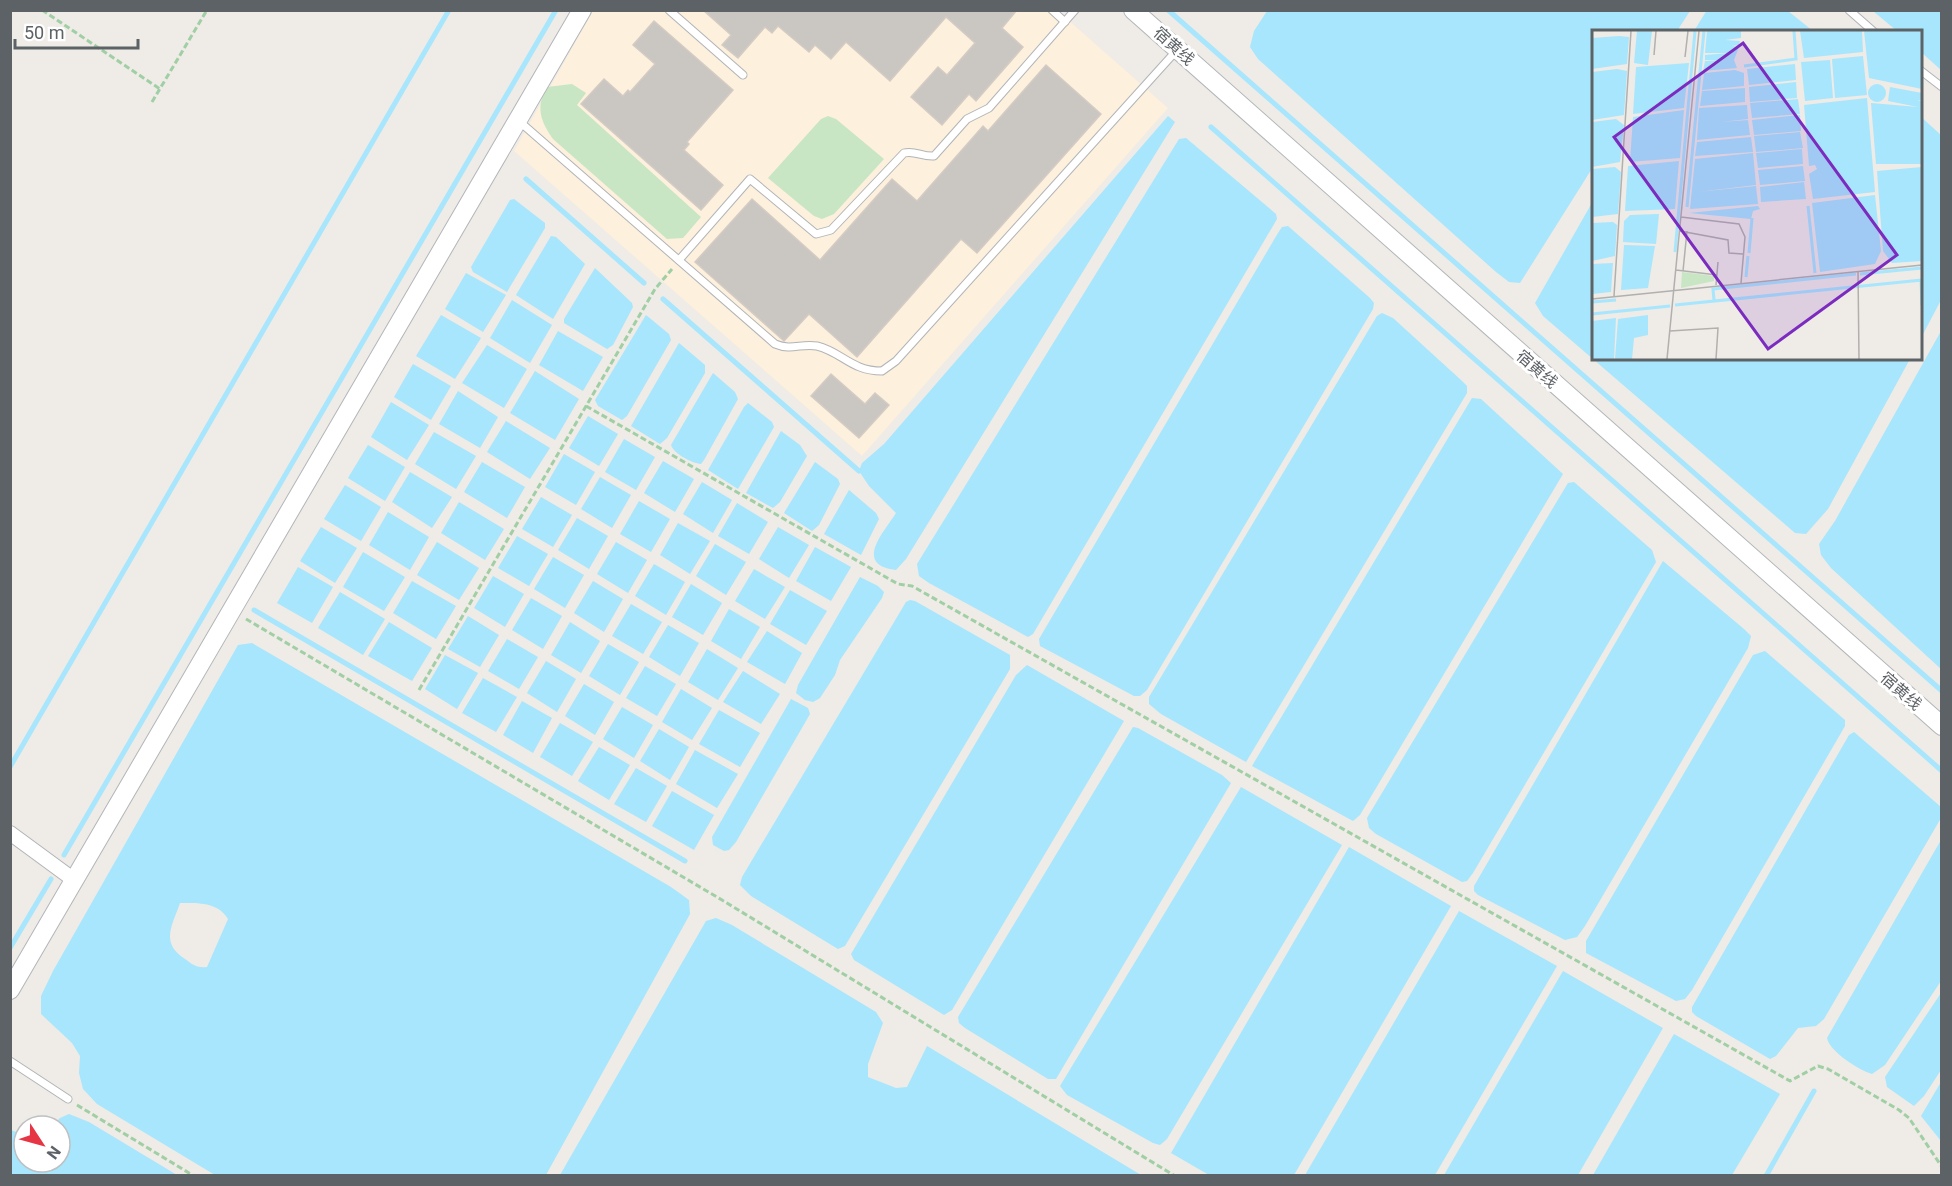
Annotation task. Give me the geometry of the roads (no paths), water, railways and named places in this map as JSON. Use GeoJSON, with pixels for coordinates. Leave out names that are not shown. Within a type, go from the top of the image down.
{"type":"FeatureCollection","features":[{"type":"Feature","properties":{"kind":"street"},"geometry":{"type":"LineString","coordinates":[[10,990],[582,10]]}},
{"type":"Feature","properties":{"kind":"street","name":"宿黄线"},"geometry":{"type":"LineString","coordinates":[[1133,10],[1941,726]]}},
{"type":"Feature","properties":{"kind":"street"},"geometry":{"type":"LineString","coordinates":[[10,833],[74,880]]}},
{"type":"Feature","properties":{"kind":"lane"},"geometry":{"type":"LineString","coordinates":[[1052,10],[1065,22]]}},
{"type":"Feature","properties":{"kind":"lane"},"geometry":{"type":"LineString","coordinates":[[679,261],[750,179],[816,234],[831,230],[904,153],[911,151],[925,156],[934,156],[967,119],[989,108],[1075,10]]}},
{"type":"Feature","properties":{"kind":"lane"},"geometry":{"type":"LineString","coordinates":[[1849,10],[1872,30]]}},
{"type":"Feature","properties":{"kind":"lane"},"geometry":{"type":"LineString","coordinates":[[672,12],[743,75]]}},
{"type":"Feature","properties":{"kind":"lane"},"geometry":{"type":"LineString","coordinates":[[518,120],[775,344],[787,349],[819,347],[850,364],[882,371],[896,361],[1178,50]]}},
{"type":"Feature","properties":{"kind":"lane"},"geometry":{"type":"LineString","coordinates":[[1922,72],[1941,87]]}},
{"type":"Feature","properties":{"kind":"lane"},"geometry":{"type":"LineString","coordinates":[[10,1061],[68,1099]]}},
{"type":"Feature","properties":{"kind":"water"},"geometry":{"type":"Polygon","coordinates":[[[1267,10],[1690,11],[1678,30],[1592,30],[1592,169],[1520,283],[1509,282],[1496,272],[1258,59],[1250,47],[1254,31],[1267,10]]]}},
{"type":"Feature","properties":{"kind":"water"},"geometry":{"type":"Polygon","coordinates":[[[1707,10],[1788,11],[1812,30],[1695,30],[1707,10]]]}},
{"type":"Feature","properties":{"kind":"water"},"geometry":{"type":"Polygon","coordinates":[[[1873,11],[1941,11],[1941,70],[1922,53],[1922,30],[1896,30],[1873,11]]]}},
{"type":"Feature","properties":{"kind":"water"},"geometry":{"type":"Polygon","coordinates":[[[1168,116],[1175,122],[906,559],[896,570],[883,567],[876,562],[875,547],[896,513],[869,486],[859,471],[862,463],[884,444],[1168,116]]]}},
{"type":"Feature","properties":{"kind":"water"},"geometry":{"type":"Polygon","coordinates":[[[1922,118],[1942,136],[1941,300],[1922,336],[1922,118]]]}},
{"type":"Feature","properties":{"kind":"water"},"geometry":{"type":"Polygon","coordinates":[[[1186,138],[1276,214],[1277,219],[1033,634],[1028,637],[929,583],[919,576],[917,564],[1179,139],[1186,138]]]}},
{"type":"Feature","properties":{"kind":"water"},"geometry":{"type":"Polygon","coordinates":[[[514,199],[545,223],[545,228],[507,292],[473,272],[471,267],[510,200],[514,199]]]}},
{"type":"Feature","properties":{"kind":"water"},"geometry":{"type":"Polygon","coordinates":[[[1592,203],[1592,358],[1543,316],[1535,303],[1592,203]]]}},
{"type":"Feature","properties":{"kind":"water"},"geometry":{"type":"Polygon","coordinates":[[[1288,226],[1370,298],[1374,303],[1373,309],[1147,690],[1140,696],[1134,696],[1040,646],[1039,639],[1278,233],[1282,227],[1288,226]]]}},
{"type":"Feature","properties":{"kind":"water"},"geometry":{"type":"Polygon","coordinates":[[[551,236],[556,237],[585,264],[553,319],[516,295],[551,236]]]}},
{"type":"Feature","properties":{"kind":"water"},"geometry":{"type":"Polygon","coordinates":[[[595,268],[632,303],[633,307],[613,345],[607,349],[564,323],[564,319],[595,268]]]}},
{"type":"Feature","properties":{"kind":"water"},"geometry":{"type":"Polygon","coordinates":[[[466,273],[506,295],[483,332],[445,309],[466,273]]]}},
{"type":"Feature","properties":{"kind":"water"},"geometry":{"type":"Polygon","coordinates":[[[512,300],[552,325],[530,363],[490,338],[512,300]]]}},
{"type":"Feature","properties":{"kind":"water"},"geometry":{"type":"Polygon","coordinates":[[[1382,313],[1393,318],[1461,380],[1467,386],[1467,393],[1246,762],[1161,714],[1149,704],[1149,697],[1377,316],[1382,313]]]}},
{"type":"Feature","properties":{"kind":"water"},"geometry":{"type":"Polygon","coordinates":[[[441,315],[481,338],[455,379],[416,356],[441,315]]]}},
{"type":"Feature","properties":{"kind":"water"},"geometry":{"type":"Polygon","coordinates":[[[646,315],[669,334],[671,340],[627,416],[622,420],[598,406],[595,400],[646,315]]]}},
{"type":"Feature","properties":{"kind":"water"},"geometry":{"type":"Polygon","coordinates":[[[558,331],[603,357],[583,391],[539,365],[558,331]]]}},
{"type":"Feature","properties":{"kind":"water"},"geometry":{"type":"Polygon","coordinates":[[[1941,331],[1941,669],[1831,568],[1821,555],[1819,544],[1835,521],[1941,331]]]}},
{"type":"Feature","properties":{"kind":"water"},"geometry":{"type":"Polygon","coordinates":[[[679,343],[705,365],[705,373],[667,438],[660,444],[631,426],[679,343]]]}},
{"type":"Feature","properties":{"kind":"water"},"geometry":{"type":"Polygon","coordinates":[[[487,345],[527,369],[504,408],[462,383],[487,345]]]}},
{"type":"Feature","properties":{"kind":"water"},"geometry":{"type":"Polygon","coordinates":[[[1594,360],[1909,360],[1828,509],[1806,534],[1795,533],[1594,360]]]}},
{"type":"Feature","properties":{"kind":"water"},"geometry":{"type":"Polygon","coordinates":[[[413,364],[451,386],[431,420],[394,397],[413,364]]]}},
{"type":"Feature","properties":{"kind":"water"},"geometry":{"type":"Polygon","coordinates":[[[535,371],[579,399],[555,440],[510,413],[535,371]]]}},
{"type":"Feature","properties":{"kind":"water"},"geometry":{"type":"Polygon","coordinates":[[[713,373],[735,392],[738,399],[701,464],[676,452],[671,445],[713,373]]]}},
{"type":"Feature","properties":{"kind":"water"},"geometry":{"type":"Polygon","coordinates":[[[458,391],[498,417],[480,448],[439,424],[458,391]]]}},
{"type":"Feature","properties":{"kind":"water"},"geometry":{"type":"Polygon","coordinates":[[[1472,398],[1481,399],[1563,474],[1360,815],[1353,821],[1252,766],[1472,398]]]}},
{"type":"Feature","properties":{"kind":"water"},"geometry":{"type":"Polygon","coordinates":[[[391,402],[429,425],[407,460],[371,437],[391,402]]]}},
{"type":"Feature","properties":{"kind":"water"},"geometry":{"type":"Polygon","coordinates":[[[748,403],[772,422],[774,427],[738,489],[708,470],[748,403]]]}},
{"type":"Feature","properties":{"kind":"water"},"geometry":{"type":"Polygon","coordinates":[[[588,416],[618,434],[599,466],[569,448],[588,416]]]}},
{"type":"Feature","properties":{"kind":"water"},"geometry":{"type":"Polygon","coordinates":[[[506,421],[550,448],[530,479],[487,452],[506,421]]]}},
{"type":"Feature","properties":{"kind":"water"},"geometry":{"type":"Polygon","coordinates":[[[781,431],[800,445],[807,456],[780,502],[773,508],[746,493],[781,431]]]}},
{"type":"Feature","properties":{"kind":"water"},"geometry":{"type":"Polygon","coordinates":[[[434,432],[476,456],[456,489],[415,464],[434,432]]]}},
{"type":"Feature","properties":{"kind":"water"},"geometry":{"type":"Polygon","coordinates":[[[624,439],[655,457],[636,490],[605,472],[624,439]]]}},
{"type":"Feature","properties":{"kind":"water"},"geometry":{"type":"Polygon","coordinates":[[[368,445],[405,467],[385,501],[348,478],[368,445]]]}},
{"type":"Feature","properties":{"kind":"water"},"geometry":{"type":"Polygon","coordinates":[[[564,454],[595,472],[576,505],[545,487],[564,454]]]}},
{"type":"Feature","properties":{"kind":"water"},"geometry":{"type":"Polygon","coordinates":[[[663,461],[694,479],[675,512],[644,493],[663,461]]]}},
{"type":"Feature","properties":{"kind":"water"},"geometry":{"type":"Polygon","coordinates":[[[482,462],[525,487],[507,518],[464,492],[482,462]]]}},
{"type":"Feature","properties":{"kind":"water"},"geometry":{"type":"Polygon","coordinates":[[[815,462],[838,479],[840,484],[819,525],[812,531],[784,513],[815,462]]]}},
{"type":"Feature","properties":{"kind":"water"},"geometry":{"type":"Polygon","coordinates":[[[410,472],[452,497],[432,528],[392,502],[410,472]]]}},
{"type":"Feature","properties":{"kind":"water"},"geometry":{"type":"Polygon","coordinates":[[[600,477],[631,495],[612,528],[581,509],[600,477]]]}},
{"type":"Feature","properties":{"kind":"water"},"geometry":{"type":"Polygon","coordinates":[[[702,482],[732,500],[713,533],[683,514],[702,482]]]}},
{"type":"Feature","properties":{"kind":"water"},"geometry":{"type":"Polygon","coordinates":[[[1574,482],[1652,550],[1656,562],[1473,873],[1467,881],[1462,882],[1376,834],[1369,828],[1367,818],[1568,483],[1574,482]]]}},
{"type":"Feature","properties":{"kind":"water"},"geometry":{"type":"Polygon","coordinates":[[[345,485],[381,507],[361,541],[324,519],[345,485]]]}},
{"type":"Feature","properties":{"kind":"water"},"geometry":{"type":"Polygon","coordinates":[[[849,490],[876,513],[879,519],[861,555],[824,534],[849,490]]]}},
{"type":"Feature","properties":{"kind":"water"},"geometry":{"type":"Polygon","coordinates":[[[541,497],[572,515],[553,547],[522,529],[541,497]]]}},
{"type":"Feature","properties":{"kind":"water"},"geometry":{"type":"Polygon","coordinates":[[[639,501],[670,519],[651,552],[620,534],[639,501]]]}},
{"type":"Feature","properties":{"kind":"water"},"geometry":{"type":"Polygon","coordinates":[[[459,502],[504,529],[485,560],[441,533],[459,502]]]}},
{"type":"Feature","properties":{"kind":"water"},"geometry":{"type":"Polygon","coordinates":[[[737,503],[768,522],[749,554],[718,536],[737,503]]]}},
{"type":"Feature","properties":{"kind":"water"},"geometry":{"type":"Polygon","coordinates":[[[388,512],[429,537],[410,570],[369,545],[388,512]]]}},
{"type":"Feature","properties":{"kind":"water"},"geometry":{"type":"Polygon","coordinates":[[[577,518],[608,536],[589,569],[558,550],[577,518]]]}},
{"type":"Feature","properties":{"kind":"water"},"geometry":{"type":"Polygon","coordinates":[[[678,523],[710,541],[690,574],[660,555],[678,523]]]}},
{"type":"Feature","properties":{"kind":"water"},"geometry":{"type":"Polygon","coordinates":[[[321,527],[357,548],[335,583],[300,561],[321,527]]]}},
{"type":"Feature","properties":{"kind":"water"},"geometry":{"type":"Polygon","coordinates":[[[778,527],[809,545],[789,578],[759,559],[778,527]]]}},
{"type":"Feature","properties":{"kind":"water"},"geometry":{"type":"Polygon","coordinates":[[[517,536],[548,554],[529,586],[498,568],[517,536]]]}},
{"type":"Feature","properties":{"kind":"water"},"geometry":{"type":"Polygon","coordinates":[[[437,542],[479,568],[459,600],[417,575],[437,542]]]}},
{"type":"Feature","properties":{"kind":"water"},"geometry":{"type":"Polygon","coordinates":[[[616,542],[647,560],[628,593],[597,574],[616,542]]]}},
{"type":"Feature","properties":{"kind":"water"},"geometry":{"type":"Polygon","coordinates":[[[715,544],[746,562],[726,595],[696,576],[715,544]]]}},
{"type":"Feature","properties":{"kind":"water"},"geometry":{"type":"Polygon","coordinates":[[[815,547],[851,567],[831,601],[796,581],[815,547]]]}},
{"type":"Feature","properties":{"kind":"water"},"geometry":{"type":"Polygon","coordinates":[[[363,552],[405,577],[384,611],[343,587],[363,552]]]}},
{"type":"Feature","properties":{"kind":"water"},"geometry":{"type":"Polygon","coordinates":[[[553,557],[584,575],[565,608],[534,589],[553,557]]]}},
{"type":"Feature","properties":{"kind":"water"},"geometry":{"type":"Polygon","coordinates":[[[1663,561],[1751,636],[1748,648],[1585,926],[1577,937],[1565,940],[1478,895],[1474,891],[1474,886],[1663,561]]]}},
{"type":"Feature","properties":{"kind":"water"},"geometry":{"type":"Polygon","coordinates":[[[654,564],[685,582],[666,615],[635,596],[654,564]]]}},
{"type":"Feature","properties":{"kind":"water"},"geometry":{"type":"Polygon","coordinates":[[[298,567],[333,587],[312,623],[277,603],[298,567]]]}},
{"type":"Feature","properties":{"kind":"water"},"geometry":{"type":"Polygon","coordinates":[[[754,569],[785,587],[765,619],[735,601],[754,569]]]}},
{"type":"Feature","properties":{"kind":"water"},"geometry":{"type":"Polygon","coordinates":[[[493,576],[524,594],[505,627],[474,608],[493,576]]]}},
{"type":"Feature","properties":{"kind":"water"},"geometry":{"type":"Polygon","coordinates":[[[860,577],[878,586],[884,592],[882,598],[840,660],[835,675],[820,698],[813,702],[805,700],[796,693],[798,685],[860,577]]]}},
{"type":"Feature","properties":{"kind":"water"},"geometry":{"type":"Polygon","coordinates":[[[412,581],[456,606],[436,639],[393,613],[412,581]]]}},
{"type":"Feature","properties":{"kind":"water"},"geometry":{"type":"Polygon","coordinates":[[[593,581],[623,599],[604,632],[574,613],[593,581]]]}},
{"type":"Feature","properties":{"kind":"water"},"geometry":{"type":"Polygon","coordinates":[[[691,584],[722,603],[703,635],[672,617],[691,584]]]}},
{"type":"Feature","properties":{"kind":"water"},"geometry":{"type":"Polygon","coordinates":[[[790,590],[827,611],[806,645],[770,624],[790,590]]]}},
{"type":"Feature","properties":{"kind":"water"},"geometry":{"type":"Polygon","coordinates":[[[340,592],[385,619],[363,655],[318,628],[340,592]]]}},
{"type":"Feature","properties":{"kind":"water"},"geometry":{"type":"Polygon","coordinates":[[[531,598],[562,616],[543,649],[512,630],[531,598]]]}},
{"type":"Feature","properties":{"kind":"water"},"geometry":{"type":"Polygon","coordinates":[[[910,600],[1010,655],[1010,669],[845,946],[838,949],[751,896],[740,885],[742,877],[906,602],[910,600]]]}},
{"type":"Feature","properties":{"kind":"water"},"geometry":{"type":"Polygon","coordinates":[[[631,604],[662,622],[643,654],[612,636],[631,604]]]}},
{"type":"Feature","properties":{"kind":"water"},"geometry":{"type":"Polygon","coordinates":[[[729,609],[760,627],[741,659],[711,641],[729,609]]]}},
{"type":"Feature","properties":{"kind":"water"},"geometry":{"type":"Polygon","coordinates":[[[468,616],[499,635],[480,667],[448,649],[468,616]]]}},
{"type":"Feature","properties":{"kind":"water"},"geometry":{"type":"Polygon","coordinates":[[[389,622],[432,648],[412,681],[368,656],[389,622]]]}},
{"type":"Feature","properties":{"kind":"water"},"geometry":{"type":"Polygon","coordinates":[[[570,622],[600,641],[581,673],[551,655],[570,622]]]}},
{"type":"Feature","properties":{"kind":"water"},"geometry":{"type":"Polygon","coordinates":[[[668,625],[699,643],[680,676],[649,657],[668,625]]]}},
{"type":"Feature","properties":{"kind":"water"},"geometry":{"type":"Polygon","coordinates":[[[767,631],[802,653],[785,684],[747,662],[767,631]]]}},
{"type":"Feature","properties":{"kind":"water"},"geometry":{"type":"Polygon","coordinates":[[[507,639],[538,657],[519,689],[488,671],[507,639]]]}},
{"type":"Feature","properties":{"kind":"water"},"geometry":{"type":"Polygon","coordinates":[[[252,643],[671,887],[689,900],[690,914],[546,1175],[215,1175],[97,1104],[83,1089],[79,1073],[80,1056],[72,1043],[41,1014],[41,996],[238,645],[252,643]],[[180,903],[171,927],[170,940],[177,953],[193,964],[207,967],[228,919],[224,913],[213,906],[180,903]]]}},
{"type":"Feature","properties":{"kind":"water"},"geometry":{"type":"Polygon","coordinates":[[[608,644],[639,662],[620,695],[589,676],[608,644]]]}},
{"type":"Feature","properties":{"kind":"water"},"geometry":{"type":"Polygon","coordinates":[[[707,649],[738,668],[718,700],[688,682],[707,649]]]}},
{"type":"Feature","properties":{"kind":"water"},"geometry":{"type":"Polygon","coordinates":[[[1765,651],[1845,720],[1845,726],[1692,990],[1685,999],[1676,1001],[1586,953],[1586,941],[1753,655],[1765,651]]]}},
{"type":"Feature","properties":{"kind":"water"},"geometry":{"type":"Polygon","coordinates":[[[445,655],[478,673],[457,709],[425,689],[445,655]]]}},
{"type":"Feature","properties":{"kind":"water"},"geometry":{"type":"Polygon","coordinates":[[[546,661],[576,679],[557,712],[527,693],[546,661]]]}},
{"type":"Feature","properties":{"kind":"water"},"geometry":{"type":"Polygon","coordinates":[[[1027,665],[1124,721],[952,1010],[944,1015],[854,960],[851,954],[1016,675],[1027,665]]]}},
{"type":"Feature","properties":{"kind":"water"},"geometry":{"type":"Polygon","coordinates":[[[645,666],[676,684],[657,716],[626,698],[645,666]]]}},
{"type":"Feature","properties":{"kind":"water"},"geometry":{"type":"Polygon","coordinates":[[[743,671],[780,694],[761,724],[723,702],[743,671]]]}},
{"type":"Feature","properties":{"kind":"water"},"geometry":{"type":"Polygon","coordinates":[[[483,678],[517,697],[496,732],[462,713],[483,678]]]}},
{"type":"Feature","properties":{"kind":"water"},"geometry":{"type":"Polygon","coordinates":[[[584,684],[614,702],[595,735],[565,716],[584,684]]]}},
{"type":"Feature","properties":{"kind":"water"},"geometry":{"type":"Polygon","coordinates":[[[681,689],[712,708],[692,740],[662,722],[681,689]]]}},
{"type":"Feature","properties":{"kind":"water"},"geometry":{"type":"Polygon","coordinates":[[[791,699],[808,708],[810,714],[736,842],[729,850],[724,851],[713,845],[712,837],[791,699]]]}},
{"type":"Feature","properties":{"kind":"water"},"geometry":{"type":"Polygon","coordinates":[[[522,701],[552,718],[533,753],[503,735],[522,701]]]}},
{"type":"Feature","properties":{"kind":"water"},"geometry":{"type":"Polygon","coordinates":[[[622,707],[653,725],[634,758],[603,739],[622,707]]]}},
{"type":"Feature","properties":{"kind":"water"},"geometry":{"type":"Polygon","coordinates":[[[719,710],[760,733],[740,767],[699,744],[719,710]]]}},
{"type":"Feature","properties":{"kind":"water"},"geometry":{"type":"Polygon","coordinates":[[[560,723],[593,742],[572,776],[540,757],[560,723]]]}},
{"type":"Feature","properties":{"kind":"water"},"geometry":{"type":"Polygon","coordinates":[[[1133,727],[1222,775],[1231,783],[1056,1079],[1048,1079],[965,1028],[959,1023],[958,1017],[1133,727]]]}},
{"type":"Feature","properties":{"kind":"water"},"geometry":{"type":"Polygon","coordinates":[[[659,729],[689,747],[670,780],[640,761],[659,729]]]}},
{"type":"Feature","properties":{"kind":"water"},"geometry":{"type":"Polygon","coordinates":[[[1854,732],[1941,807],[1941,818],[1824,1019],[1816,1026],[1798,1028],[1776,1056],[1770,1059],[1696,1016],[1692,1012],[1692,1007],[1849,735],[1854,732]]]}},
{"type":"Feature","properties":{"kind":"water"},"geometry":{"type":"Polygon","coordinates":[[[599,747],[630,765],[609,800],[578,781],[599,747]]]}},
{"type":"Feature","properties":{"kind":"water"},"geometry":{"type":"Polygon","coordinates":[[[695,750],[738,774],[717,808],[676,784],[695,750]]]}},
{"type":"Feature","properties":{"kind":"water"},"geometry":{"type":"Polygon","coordinates":[[[636,768],[667,786],[646,822],[614,804],[636,768]]]}},
{"type":"Feature","properties":{"kind":"water"},"geometry":{"type":"Polygon","coordinates":[[[1241,787],[1342,845],[1167,1139],[1160,1145],[1067,1095],[1060,1086],[1241,787]]]}},
{"type":"Feature","properties":{"kind":"water"},"geometry":{"type":"Polygon","coordinates":[[[672,791],[714,815],[694,850],[652,826],[672,791]]]}},
{"type":"Feature","properties":{"kind":"water"},"geometry":{"type":"Polygon","coordinates":[[[1941,840],[1941,981],[1885,1065],[1872,1074],[1853,1065],[1839,1054],[1827,1038],[1941,840]]]}},
{"type":"Feature","properties":{"kind":"water"},"geometry":{"type":"Polygon","coordinates":[[[1349,847],[1451,906],[1294,1175],[1209,1175],[1171,1153],[1349,847]]]}},
{"type":"Feature","properties":{"kind":"water"},"geometry":{"type":"Polygon","coordinates":[[[1459,911],[1557,966],[1435,1175],[1305,1175],[1459,911]]]}},
{"type":"Feature","properties":{"kind":"water"},"geometry":{"type":"Polygon","coordinates":[[[716,918],[732,925],[876,1012],[883,1023],[868,1064],[868,1077],[896,1088],[907,1087],[927,1046],[1141,1175],[560,1175],[706,921],[716,918]]]}},
{"type":"Feature","properties":{"kind":"water"},"geometry":{"type":"Polygon","coordinates":[[[1563,971],[1663,1028],[1578,1175],[1444,1175],[1563,971]]]}},
{"type":"Feature","properties":{"kind":"water"},"geometry":{"type":"Polygon","coordinates":[[[1941,993],[1941,1070],[1924,1096],[1914,1106],[1887,1087],[1885,1077],[1941,993]]]}},
{"type":"Feature","properties":{"kind":"water"},"geometry":{"type":"Polygon","coordinates":[[[1674,1034],[1780,1094],[1732,1175],[1593,1175],[1674,1034]]]}},
{"type":"Feature","properties":{"kind":"water"},"geometry":{"type":"Polygon","coordinates":[[[1941,1082],[1941,1141],[1921,1116],[1941,1082]]]}},
{"type":"Feature","properties":{"kind":"water"},"geometry":{"type":"Polygon","coordinates":[[[72,1115],[89,1122],[177,1175],[11,1175],[11,1130],[12,1174],[72,1174],[72,1115]]]}},
{"type":"Feature","properties":{"kind":"waterway"},"geometry":{"type":"LineString","coordinates":[[10,767],[449,10]]}},
{"type":"Feature","properties":{"kind":"waterway"},"geometry":{"type":"LineString","coordinates":[[64,855],[556,10]]}},
{"type":"Feature","properties":{"kind":"waterway"},"geometry":{"type":"LineString","coordinates":[[1168,10],[1942,691]]}},
{"type":"Feature","properties":{"kind":"waterway"},"geometry":{"type":"LineString","coordinates":[[1211,127],[1942,771]]}},
{"type":"Feature","properties":{"kind":"waterway"},"geometry":{"type":"LineString","coordinates":[[526,179],[644,283]]}},
{"type":"Feature","properties":{"kind":"waterway"},"geometry":{"type":"LineString","coordinates":[[663,299],[859,471]]}},
{"type":"Feature","properties":{"kind":"waterway"},"geometry":{"type":"LineString","coordinates":[[254,610],[685,861]]}},
{"type":"Feature","properties":{"kind":"waterway"},"geometry":{"type":"LineString","coordinates":[[10,948],[51,879]]}},
{"type":"Feature","properties":{"kind":"waterway"},"geometry":{"type":"LineString","coordinates":[[1766,1176],[1814,1091]]}}]}
